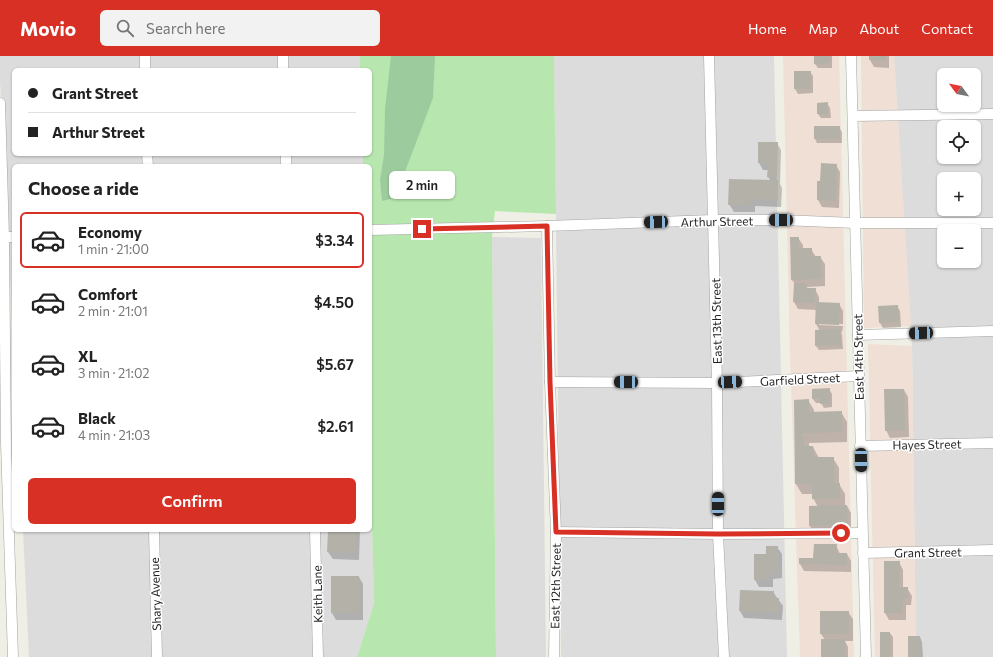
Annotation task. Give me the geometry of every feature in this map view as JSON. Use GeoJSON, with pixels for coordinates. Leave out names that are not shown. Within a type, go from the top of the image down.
{"type":"FeatureCollection","features":[{"type":"Feature","properties":{"kind":"street"},"geometry":{"type":"LineString","coordinates":[[145,56],[145,68]]}},
{"type":"Feature","properties":{"kind":"street"},"geometry":{"type":"LineString","coordinates":[[282,56],[283,68]]}},
{"type":"Feature","properties":{"kind":"street","name":"East 13th Street"},"geometry":{"type":"LineString","coordinates":[[709,56],[717,383],[718,534],[724,657]]}},
{"type":"Feature","properties":{"kind":"street","name":"East 14th Street"},"geometry":{"type":"LineString","coordinates":[[851,56],[866,657]]}},
{"type":"Feature","properties":{"kind":"street"},"geometry":{"type":"LineString","coordinates":[[0,104],[9,237],[13,657]]}},
{"type":"Feature","properties":{"kind":"street"},"geometry":{"type":"LineString","coordinates":[[853,116],[993,114]]}},
{"type":"Feature","properties":{"kind":"street","name":"Arthur Street"},"geometry":{"type":"LineString","coordinates":[[372,230],[713,220],[781,220],[855,223],[993,222]]}},
{"type":"Feature","properties":{"kind":"street","name":"East 12th Street"},"geometry":{"type":"LineString","coordinates":[[547,226],[550,382],[556,532],[554,657]]}},
{"type":"Feature","properties":{"kind":"street"},"geometry":{"type":"LineString","coordinates":[[858,335],[993,331]]}},
{"type":"Feature","properties":{"kind":"street","name":"Garfield Street"},"geometry":{"type":"LineString","coordinates":[[550,382],[717,383],[859,376]]}},
{"type":"Feature","properties":{"kind":"street","name":"Hayes Street"},"geometry":{"type":"LineString","coordinates":[[860,446],[993,443]]}},
{"type":"Feature","properties":{"kind":"street","name":"Shary Avenue"},"geometry":{"type":"LineString","coordinates":[[154,532],[157,657]]}},
{"type":"Feature","properties":{"kind":"street","name":"Keith Lane"},"geometry":{"type":"LineString","coordinates":[[315,532],[318,657]]}},
{"type":"Feature","properties":{"kind":"street"},"geometry":{"type":"LineString","coordinates":[[556,532],[718,534],[862,532]]}},
{"type":"Feature","properties":{"kind":"street","name":"Grant Street"},"geometry":{"type":"LineString","coordinates":[[863,553],[993,550]]}},
{"type":"Feature","properties":{"kind":"shaded area"},"geometry":{"type":"Polygon","coordinates":[[[0,56],[360,56],[360,68],[12,68],[12,156],[363,156],[363,164],[12,164],[12,320],[0,56]]]}},
{"type":"Feature","properties":{"kind":"shaded area"},"geometry":{"type":"Polygon","coordinates":[[[554,56],[774,56],[787,657],[561,657],[554,56]]]}},
{"type":"Feature","properties":{"kind":"shaded area"},"geometry":{"type":"Polygon","coordinates":[[[783,56],[839,56],[854,657],[800,657],[790,352],[783,56]]]}},
{"type":"Feature","properties":{"kind":"shaded area"},"geometry":{"type":"Polygon","coordinates":[[[861,56],[894,56],[911,326],[864,328],[861,56]]]}},
{"type":"Feature","properties":{"kind":"shaded area"},"geometry":{"type":"Polygon","coordinates":[[[894,56],[993,56],[993,657],[916,657],[912,346],[894,56]]]}},
{"type":"Feature","properties":{"kind":"shaded area"},"geometry":{"type":"Polygon","coordinates":[[[492,237],[541,238],[546,657],[496,657],[492,237]]]}},
{"type":"Feature","properties":{"kind":"shaded area"},"geometry":{"type":"Polygon","coordinates":[[[868,344],[912,346],[916,657],[875,657],[868,344]]]}},
{"type":"Feature","properties":{"kind":"shaded area"},"geometry":{"type":"Polygon","coordinates":[[[372,524],[374,603],[357,657],[29,657],[23,532],[372,532],[372,524]]]}},
{"type":"Feature","properties":{"kind":"green space"},"geometry":{"type":"Polygon","coordinates":[[[360,56],[554,56],[556,214],[495,211],[492,237],[496,657],[357,657],[374,603],[372,524],[372,164],[363,164],[363,156],[372,156],[372,68],[360,68],[360,56]]]}},
{"type":"Feature","properties":{"kind":"green space"},"geometry":{"type":"Polygon","coordinates":[[[391,56],[435,56],[433,98],[395,198],[382,201],[380,180],[384,155],[385,109],[391,56]]]}},
{"type":"Feature","properties":{"kind":"building"},"geometry":{"type":"Polygon","coordinates":[[[814,56],[830,56],[830,63],[814,64],[814,56]]]}},
{"type":"Feature","properties":{"kind":"building"},"geometry":{"type":"Polygon","coordinates":[[[869,56],[886,56],[885,61],[869,60],[869,56]]]}},
{"type":"Feature","properties":{"kind":"building"},"geometry":{"type":"Polygon","coordinates":[[[794,71],[811,71],[811,89],[794,89],[794,71]]]}},
{"type":"Feature","properties":{"kind":"building"},"geometry":{"type":"Polygon","coordinates":[[[828,102],[828,114],[817,114],[817,103],[828,102]]]}},
{"type":"Feature","properties":{"kind":"building"},"geometry":{"type":"Polygon","coordinates":[[[814,126],[840,126],[840,139],[814,139],[814,126]]]}},
{"type":"Feature","properties":{"kind":"building"},"geometry":{"type":"Polygon","coordinates":[[[758,142],[778,142],[777,177],[767,177],[768,163],[758,163],[758,142]]]}},
{"type":"Feature","properties":{"kind":"building"},"geometry":{"type":"Polygon","coordinates":[[[821,163],[837,164],[836,201],[817,200],[817,181],[820,181],[821,163]]]}},
{"type":"Feature","properties":{"kind":"building"},"geometry":{"type":"Polygon","coordinates":[[[729,179],[778,180],[778,200],[751,199],[751,205],[728,205],[729,179]]]}},
{"type":"Feature","properties":{"kind":"building"},"geometry":{"type":"Polygon","coordinates":[[[790,237],[799,237],[799,248],[812,248],[812,256],[821,256],[821,279],[791,280],[790,237]]]}},
{"type":"Feature","properties":{"kind":"building"},"geometry":{"type":"Polygon","coordinates":[[[794,283],[806,283],[806,288],[816,288],[815,303],[793,302],[794,283]]]}},
{"type":"Feature","properties":{"kind":"building"},"geometry":{"type":"Polygon","coordinates":[[[816,302],[840,303],[839,325],[815,324],[816,302]]]}},
{"type":"Feature","properties":{"kind":"building"},"geometry":{"type":"Polygon","coordinates":[[[898,305],[899,322],[879,323],[878,306],[898,305]]]}},
{"type":"Feature","properties":{"kind":"building"},"geometry":{"type":"Polygon","coordinates":[[[840,329],[841,345],[815,346],[815,330],[840,329]]]}},
{"type":"Feature","properties":{"kind":"building"},"geometry":{"type":"Polygon","coordinates":[[[830,388],[830,403],[820,404],[820,398],[812,399],[812,389],[830,388]]]}},
{"type":"Feature","properties":{"kind":"building"},"geometry":{"type":"Polygon","coordinates":[[[884,389],[904,389],[905,430],[885,431],[884,389]]]}},
{"type":"Feature","properties":{"kind":"building"},"geometry":{"type":"Polygon","coordinates":[[[809,399],[809,412],[842,411],[842,432],[803,433],[804,446],[813,446],[814,457],[834,457],[834,483],[840,483],[840,498],[812,499],[812,484],[795,484],[794,400],[809,399]]]}},
{"type":"Feature","properties":{"kind":"building"},"geometry":{"type":"Polygon","coordinates":[[[847,505],[848,525],[809,526],[809,506],[847,505]]]}},
{"type":"Feature","properties":{"kind":"building"},"geometry":{"type":"Polygon","coordinates":[[[328,532],[356,532],[355,553],[327,552],[328,532]]]}},
{"type":"Feature","properties":{"kind":"building"},"geometry":{"type":"Polygon","coordinates":[[[814,544],[837,544],[836,553],[847,553],[847,565],[799,564],[799,558],[813,558],[814,544]]]}},
{"type":"Feature","properties":{"kind":"building"},"geometry":{"type":"Polygon","coordinates":[[[766,546],[778,546],[778,571],[770,572],[770,580],[754,580],[754,554],[766,554],[766,546]]]}},
{"type":"Feature","properties":{"kind":"building"},"geometry":{"type":"Polygon","coordinates":[[[884,561],[900,561],[899,587],[908,587],[908,598],[903,598],[902,613],[884,613],[884,561]]]}},
{"type":"Feature","properties":{"kind":"building"},"geometry":{"type":"Polygon","coordinates":[[[331,576],[359,576],[359,613],[331,613],[331,576]]]}},
{"type":"Feature","properties":{"kind":"building"},"geometry":{"type":"Polygon","coordinates":[[[740,590],[774,591],[774,598],[779,598],[779,613],[739,611],[740,590]]]}},
{"type":"Feature","properties":{"kind":"building"},"geometry":{"type":"Polygon","coordinates":[[[820,611],[849,611],[849,634],[820,634],[820,611]]]}},
{"type":"Feature","properties":{"kind":"building"},"geometry":{"type":"Polygon","coordinates":[[[880,632],[890,632],[890,657],[880,657],[880,632]]]}},
{"type":"Feature","properties":{"kind":"building"},"geometry":{"type":"Polygon","coordinates":[[[908,636],[920,636],[921,657],[908,657],[908,636]]]}},
{"type":"Feature","properties":{"kind":"building"},"geometry":{"type":"Polygon","coordinates":[[[821,639],[845,639],[845,657],[821,657],[821,639]]]}},
{"type":"Feature","properties":{"kind":"route"},"geometry":{"type":"LineString","coordinates":[[422,229],[547,226],[550,382],[556,532],[718,534],[841,533]]}}]}
